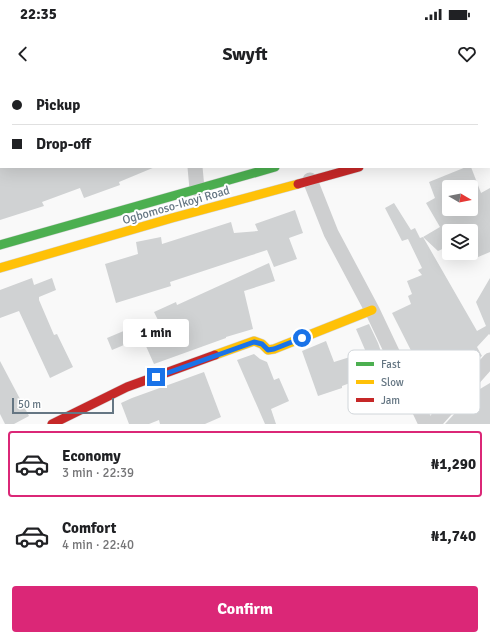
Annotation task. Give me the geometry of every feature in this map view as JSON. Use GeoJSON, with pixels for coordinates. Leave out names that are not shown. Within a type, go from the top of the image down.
{"type":"FeatureCollection","features":[{"type":"Feature","properties":{"kind":"main road","name":"Ogbomoso-Ikoyi Road"},"geometry":{"type":"LineString","coordinates":[[0,245],[271,168]]}},
{"type":"Feature","properties":{"kind":"main road","name":"Ogbomoso-Ikoyi Road"},"geometry":{"type":"LineString","coordinates":[[0,268],[172,218],[354,168]]}},
{"type":"Feature","properties":{"kind":"main road"},"geometry":{"type":"LineString","coordinates":[[52,424],[127,387],[239,347],[254,342],[262,344],[268,350],[274,349],[372,310]]}},
{"type":"Feature","properties":{"kind":"street"},"geometry":{"type":"LineString","coordinates":[[195,168],[197,189]]}},
{"type":"Feature","properties":{"kind":"street"},"geometry":{"type":"LineString","coordinates":[[310,180],[331,233],[372,310],[391,350]]}},
{"type":"Feature","properties":{"kind":"street"},"geometry":{"type":"LineString","coordinates":[[480,371],[490,360]]}},
{"type":"Feature","properties":{"kind":"street"},"geometry":{"type":"LineString","coordinates":[[421,414],[426,424]]}},
{"type":"Feature","properties":{"kind":"street"},"geometry":{"type":"LineString","coordinates":[[433,424],[442,414]]}},
{"type":"Feature","properties":{"kind":"building"},"geometry":{"type":"Polygon","coordinates":[[[0,168],[153,168],[119,182],[120,185],[84,198],[80,188],[42,202],[44,206],[0,220],[0,168]]]}},
{"type":"Feature","properties":{"kind":"building"},"geometry":{"type":"Polygon","coordinates":[[[464,168],[471,168],[476,180],[442,180],[442,216],[478,216],[478,185],[481,193],[490,188],[490,252],[478,257],[478,224],[442,224],[442,249],[438,251],[423,237],[440,227],[426,203],[435,198],[429,182],[464,168]]]}},
{"type":"Feature","properties":{"kind":"building"},"geometry":{"type":"Polygon","coordinates":[[[394,203],[411,230],[415,228],[420,238],[423,237],[477,331],[486,326],[476,302],[490,278],[490,335],[489,334],[477,347],[479,350],[411,350],[392,313],[411,304],[408,296],[412,294],[407,281],[422,275],[418,270],[422,268],[408,239],[402,241],[385,208],[394,203]]]}},
{"type":"Feature","properties":{"kind":"building"},"geometry":{"type":"Polygon","coordinates":[[[295,210],[303,233],[289,238],[297,259],[274,267],[267,250],[170,282],[171,286],[116,303],[105,264],[138,254],[136,242],[161,237],[162,244],[231,222],[234,233],[258,231],[255,224],[295,210]]]}},
{"type":"Feature","properties":{"kind":"building"},"geometry":{"type":"Polygon","coordinates":[[[269,263],[275,281],[244,291],[253,329],[226,337],[154,364],[141,335],[161,326],[154,312],[176,302],[177,305],[269,263]]]}},
{"type":"Feature","properties":{"kind":"building"},"geometry":{"type":"Polygon","coordinates":[[[32,278],[34,285],[52,278],[56,290],[39,297],[39,300],[54,335],[57,334],[73,367],[50,378],[19,311],[0,318],[0,290],[32,278]]]}},
{"type":"Feature","properties":{"kind":"building"},"geometry":{"type":"Polygon","coordinates":[[[369,324],[380,350],[365,350],[356,329],[369,324]]]}},
{"type":"Feature","properties":{"kind":"building"},"geometry":{"type":"Polygon","coordinates":[[[126,330],[131,342],[112,350],[107,338],[126,330]]]}},
{"type":"Feature","properties":{"kind":"building"},"geometry":{"type":"Polygon","coordinates":[[[326,341],[334,362],[348,358],[348,384],[342,386],[342,388],[318,396],[302,351],[326,341]]]}},
{"type":"Feature","properties":{"kind":"building"},"geometry":{"type":"Polygon","coordinates":[[[254,354],[267,362],[274,380],[279,378],[289,401],[271,409],[276,424],[265,424],[237,360],[254,354]]]}},
{"type":"Feature","properties":{"kind":"building"},"geometry":{"type":"Polygon","coordinates":[[[0,361],[29,416],[14,424],[5,424],[0,414],[0,361]]]}},
{"type":"Feature","properties":{"kind":"building"},"geometry":{"type":"Polygon","coordinates":[[[204,372],[221,417],[205,424],[160,424],[159,420],[149,424],[129,424],[121,403],[204,372]]]}},
{"type":"Feature","properties":{"kind":"building"},"geometry":{"type":"Polygon","coordinates":[[[490,383],[490,424],[445,424],[454,414],[480,414],[480,389],[490,383]]]}},
{"type":"Feature","properties":{"kind":"traffic: fast"},"geometry":{"type":"LineString","coordinates":[[0,245],[271,168]]}},
{"type":"Feature","properties":{"kind":"traffic: slow"},"geometry":{"type":"LineString","coordinates":[[0,268],[172,218],[298,184]]}},
{"type":"Feature","properties":{"kind":"traffic: slow"},"geometry":{"type":"LineString","coordinates":[[215,355],[254,341],[262,344],[268,350],[274,349],[372,310]]}},
{"type":"Feature","properties":{"kind":"traffic: jam"},"geometry":{"type":"LineString","coordinates":[[298,184],[355,168]]}},
{"type":"Feature","properties":{"kind":"traffic: jam"},"geometry":{"type":"LineString","coordinates":[[52,424],[127,387],[215,355]]}},
{"type":"Feature","properties":{"kind":"route"},"geometry":{"type":"LineString","coordinates":[[156,377],[254,342],[262,344],[268,350],[302,338]]}}]}
